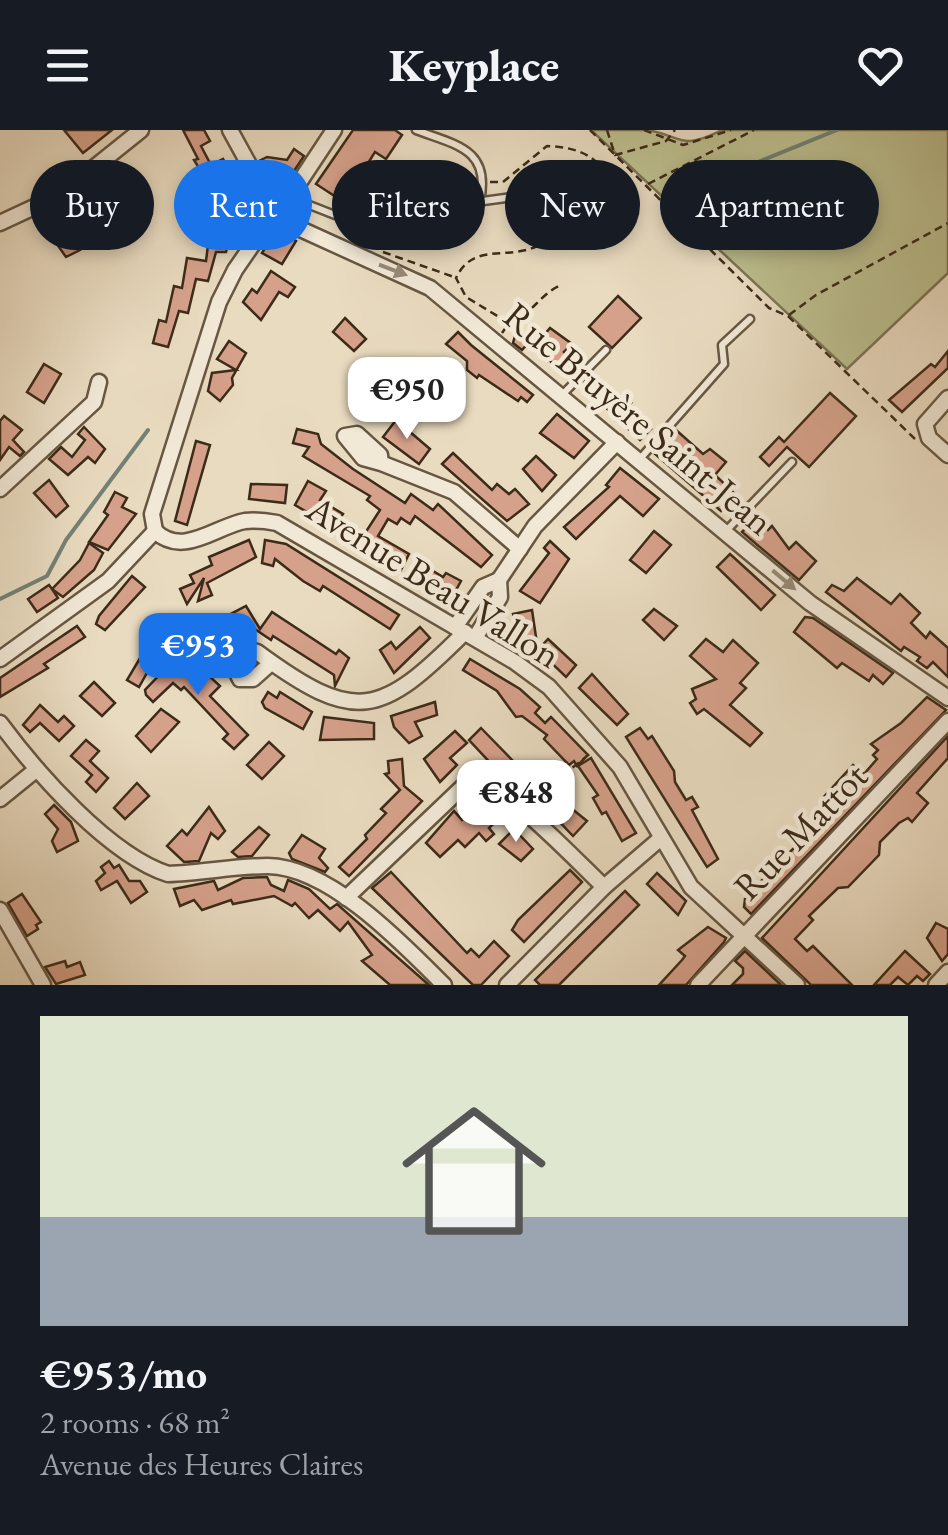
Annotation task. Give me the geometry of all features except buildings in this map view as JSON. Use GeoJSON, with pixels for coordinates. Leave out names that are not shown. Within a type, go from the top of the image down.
{"type":"FeatureCollection","features":[{"type":"Feature","properties":{"kind":"street"},"geometry":{"type":"LineString","coordinates":[[0,223],[60,195],[141,130]]}},
{"type":"Feature","properties":{"kind":"street"},"geometry":{"type":"LineString","coordinates":[[230,130],[247,160]]}},
{"type":"Feature","properties":{"kind":"street"},"geometry":{"type":"LineString","coordinates":[[312,162],[334,130]]}},
{"type":"Feature","properties":{"kind":"street","name":"Rue Bruyère Saint-Jean"},"geometry":{"type":"LineString","coordinates":[[312,235],[430,288],[810,603],[948,698]]}},
{"type":"Feature","properties":{"kind":"street"},"geometry":{"type":"LineString","coordinates":[[0,659],[108,581],[155,531],[152,514],[218,302],[247,250]]}},
{"type":"Feature","properties":{"kind":"street"},"geometry":{"type":"LineString","coordinates":[[0,488],[94,402],[99,382]]}},
{"type":"Feature","properties":{"kind":"street"},"geometry":{"type":"LineString","coordinates":[[948,398],[925,424],[929,438],[948,455]]}},
{"type":"Feature","properties":{"kind":"street"},"geometry":{"type":"LineString","coordinates":[[465,633],[483,587],[499,580],[535,526],[617,442]]}},
{"type":"Feature","properties":{"kind":"street"},"geometry":{"type":"LineString","coordinates":[[381,463],[454,492],[520,549]]}},
{"type":"Feature","properties":{"kind":"street","name":"Avenue Beau Vallon"},"geometry":{"type":"LineString","coordinates":[[155,531],[179,542],[195,541],[242,522],[277,523],[549,687],[602,744],[691,887],[797,985]]}},
{"type":"Feature","properties":{"kind":"street"},"geometry":{"type":"LineString","coordinates":[[231,661],[247,649],[328,697],[346,702],[376,701],[402,690],[465,633],[500,597],[499,580]]}},
{"type":"Feature","properties":{"kind":"street"},"geometry":{"type":"LineString","coordinates":[[179,648],[231,661]]}},
{"type":"Feature","properties":{"kind":"street"},"geometry":{"type":"LineString","coordinates":[[231,661],[240,680],[254,679],[271,663]]}},
{"type":"Feature","properties":{"kind":"street","name":"Rue Mattot"},"geometry":{"type":"LineString","coordinates":[[698,985],[948,721]]}},
{"type":"Feature","properties":{"kind":"street"},"geometry":{"type":"LineString","coordinates":[[0,723],[37,770],[102,831],[154,869],[168,874],[284,868],[346,898],[390,931],[444,985]]}},
{"type":"Feature","properties":{"kind":"street"},"geometry":{"type":"LineString","coordinates":[[0,799],[37,770]]}},
{"type":"Feature","properties":{"kind":"street"},"geometry":{"type":"LineString","coordinates":[[346,898],[464,781],[472,778],[488,783],[604,887]]}},
{"type":"Feature","properties":{"kind":"street"},"geometry":{"type":"LineString","coordinates":[[507,985],[604,887],[661,838]]}},
{"type":"Feature","properties":{"kind":"street"},"geometry":{"type":"LineString","coordinates":[[0,910],[43,985]]}},
{"type":"Feature","properties":{"kind":"street"},"geometry":{"type":"LineString","coordinates":[[936,985],[948,972]]}},
{"type":"Feature","properties":{"kind":"lane"},"geometry":{"type":"LineString","coordinates":[[416,130],[458,144],[475,160]]}},
{"type":"Feature","properties":{"kind":"lane"},"geometry":{"type":"LineString","coordinates":[[639,460],[712,381],[724,364],[722,344],[750,318]]}},
{"type":"Feature","properties":{"kind":"lane"},"geometry":{"type":"LineString","coordinates":[[561,396],[606,350]]}},
{"type":"Feature","properties":{"kind":"lane"},"geometry":{"type":"LineString","coordinates":[[725,532],[792,462]]}},
{"type":"Feature","properties":{"kind":"path"},"geometry":{"type":"LineString","coordinates":[[590,130],[769,308],[788,316],[915,440]]}},
{"type":"Feature","properties":{"kind":"path"},"geometry":{"type":"LineString","coordinates":[[607,130],[615,155]]}},
{"type":"Feature","properties":{"kind":"path"},"geometry":{"type":"LineString","coordinates":[[644,130],[683,145],[714,139],[732,130]]}},
{"type":"Feature","properties":{"kind":"path"},"geometry":{"type":"LineString","coordinates":[[615,155],[666,141],[675,130]]}},
{"type":"Feature","properties":{"kind":"path"},"geometry":{"type":"LineString","coordinates":[[647,185],[754,130]]}},
{"type":"Feature","properties":{"kind":"path"},"geometry":{"type":"LineString","coordinates":[[530,160],[547,146],[571,148],[594,160]]}},
{"type":"Feature","properties":{"kind":"path"},"geometry":{"type":"LineString","coordinates":[[788,316],[816,295],[948,223]]}},
{"type":"Feature","properties":{"kind":"path"},"geometry":{"type":"LineString","coordinates":[[456,278],[468,260],[532,250]]}},
{"type":"Feature","properties":{"kind":"path"},"geometry":{"type":"LineString","coordinates":[[383,252],[456,278],[466,297],[510,323]]}},
{"type":"Feature","properties":{"kind":"path"},"geometry":{"type":"LineString","coordinates":[[496,342],[510,323],[527,314],[540,296],[561,285]]}},
{"type":"Feature","properties":{"kind":"path"},"geometry":{"type":"LineString","coordinates":[[519,810],[602,744]]}},
{"type":"Feature","properties":{"kind":"green space"},"geometry":{"type":"Polygon","coordinates":[[[591,130],[647,130],[689,141],[722,130],[948,130],[948,273],[847,369],[720,250],[879,250],[879,160],[660,160],[660,194],[640,176],[640,160],[623,160],[591,130]]]}},
{"type":"Feature","properties":{"kind":"waterway"},"geometry":{"type":"LineString","coordinates":[[763,160],[837,130]]}},
{"type":"Feature","properties":{"kind":"waterway"},"geometry":{"type":"LineString","coordinates":[[0,599],[47,576],[66,540],[148,430]]}}]}
